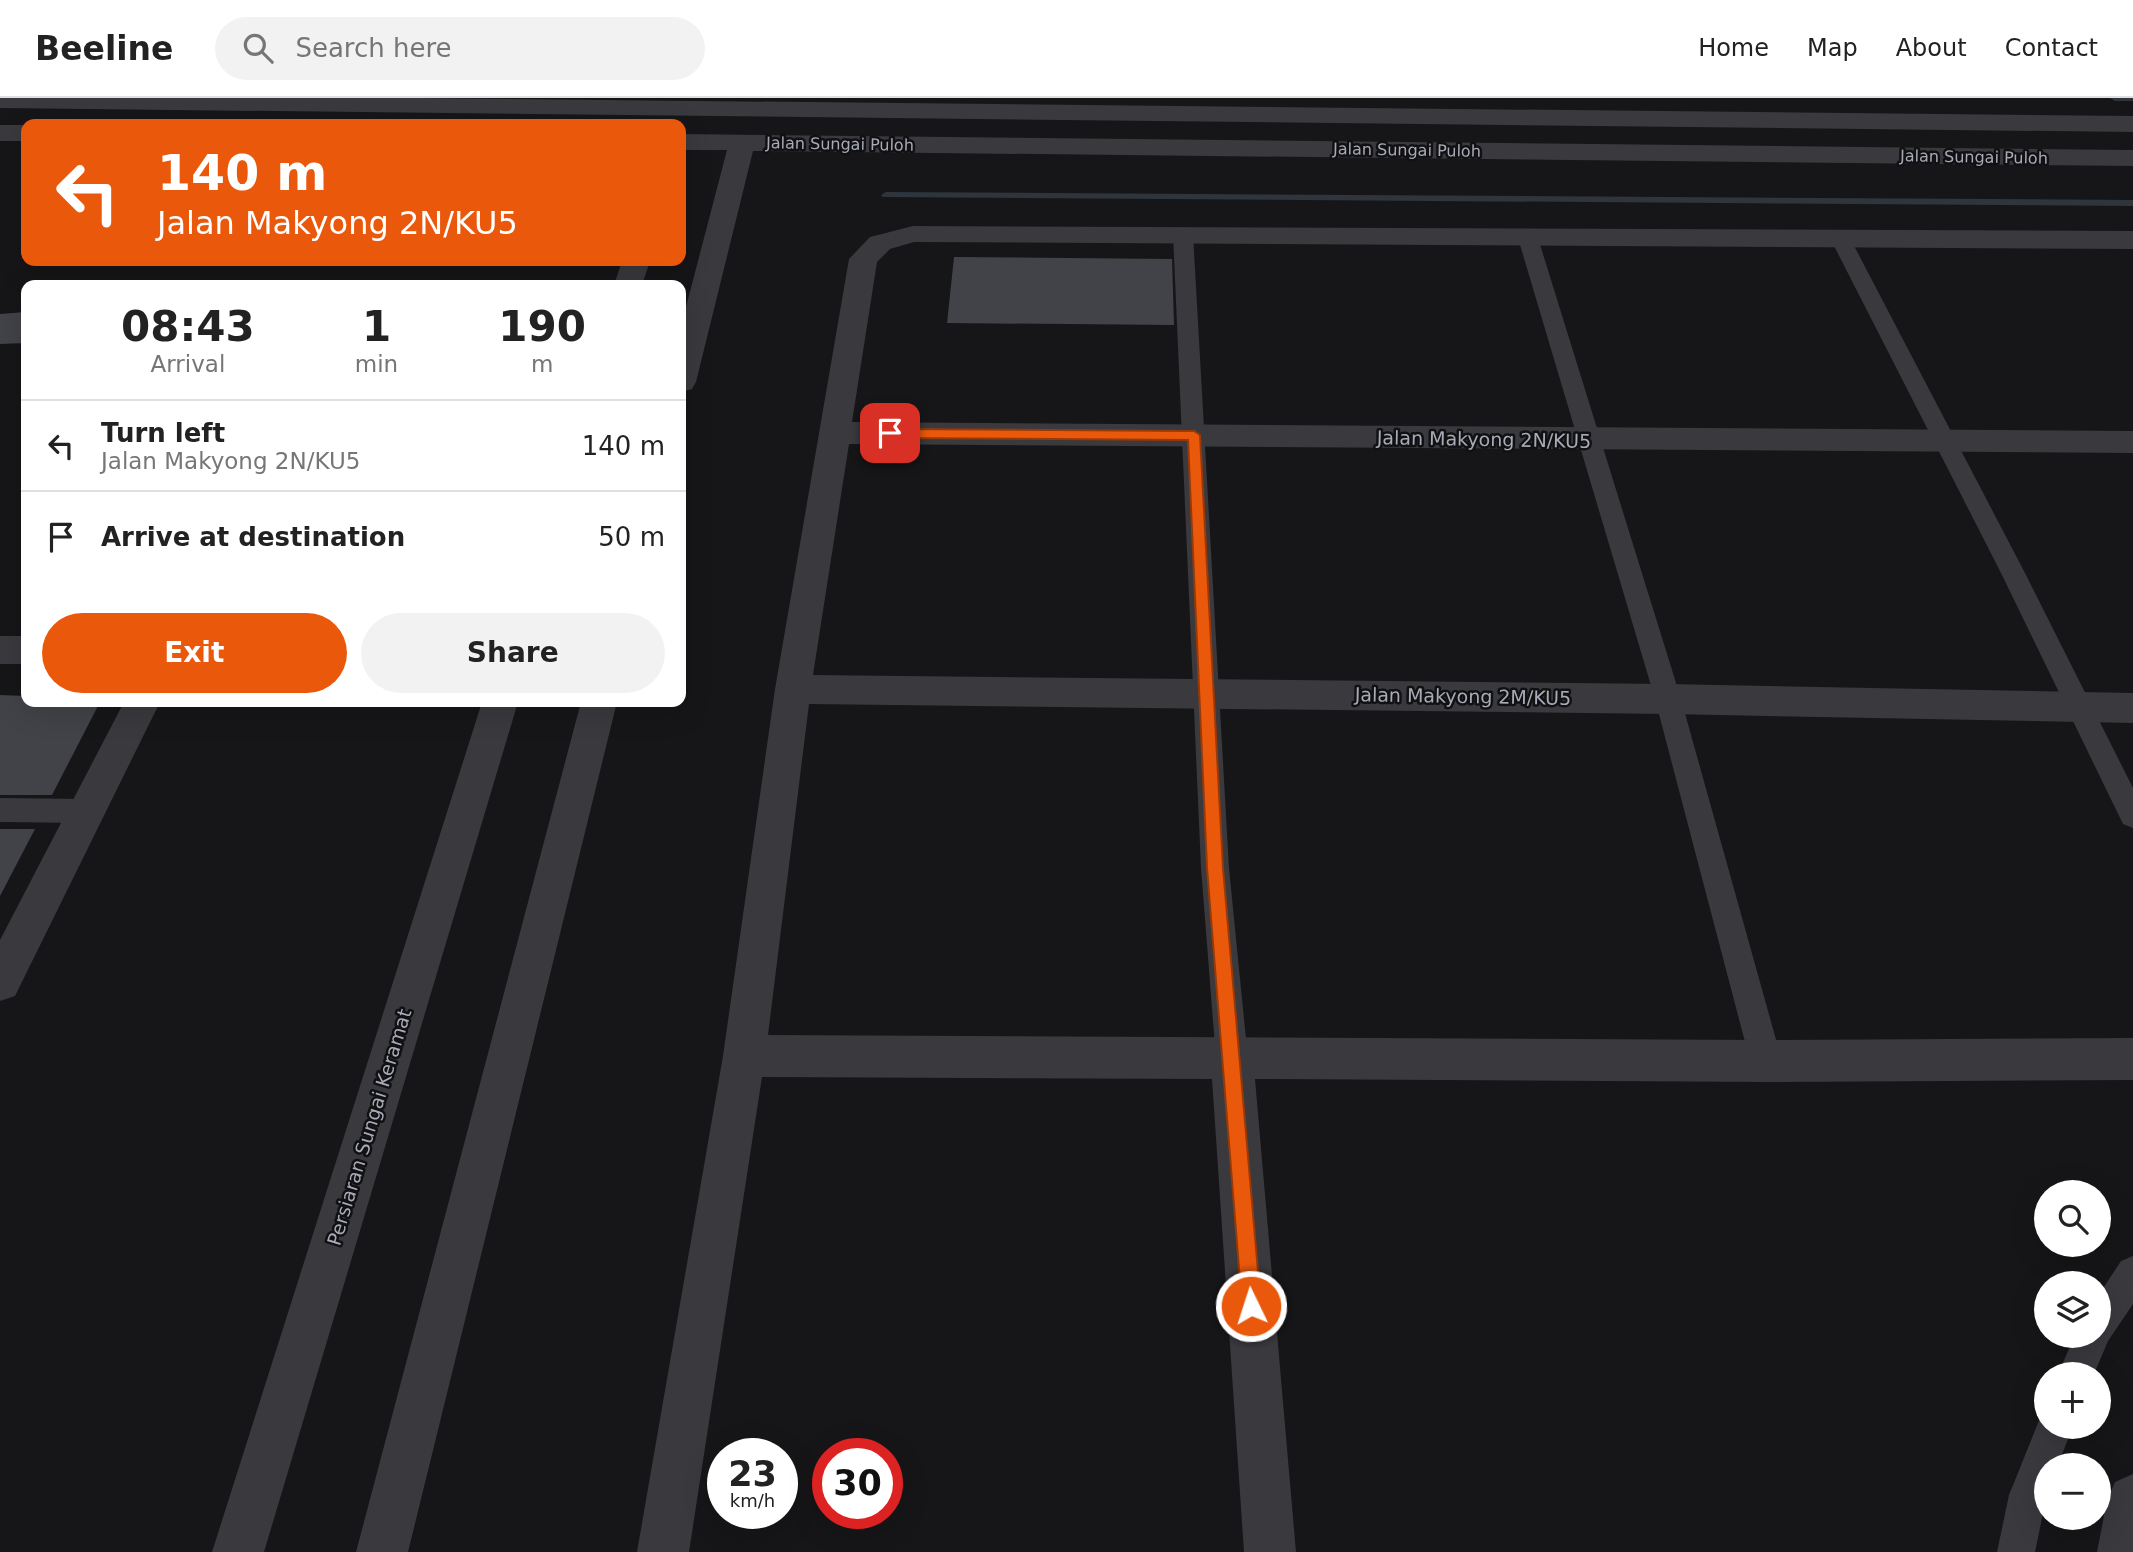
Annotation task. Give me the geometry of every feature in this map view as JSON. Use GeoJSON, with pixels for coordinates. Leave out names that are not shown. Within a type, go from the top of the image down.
{"type":"FeatureCollection","features":[{"type":"Feature","properties":{"kind":"street"},"geometry":{"type":"LineString","coordinates":[[0,102],[2133,124]]}},
{"type":"Feature","properties":{"kind":"street"},"geometry":{"type":"LineString","coordinates":[[0,133],[21,133]]}},
{"type":"Feature","properties":{"kind":"street","name":"Jalan Sungai Puloh"},"geometry":{"type":"LineString","coordinates":[[686,142],[2133,158]]}},
{"type":"Feature","properties":{"kind":"street"},"geometry":{"type":"LineString","coordinates":[[686,362],[742,143]]}},
{"type":"Feature","properties":{"kind":"street"},"geometry":{"type":"LineString","coordinates":[[663,1552],[744,1056],[793,689],[863,259],[880,243],[913,234],[2133,240]]}},
{"type":"Feature","properties":{"kind":"street","name":"Jalan Makyong 2N/KU5"},"geometry":{"type":"LineString","coordinates":[[835,433],[2133,442]]}},
{"type":"Feature","properties":{"kind":"street"},"geometry":{"type":"LineString","coordinates":[[0,650],[21,650]]}},
{"type":"Feature","properties":{"kind":"street","name":"Jalan Makyong 2M/KU5"},"geometry":{"type":"LineString","coordinates":[[793,689],[1668,698],[2133,708]]}},
{"type":"Feature","properties":{"kind":"street"},"geometry":{"type":"LineString","coordinates":[[0,982],[139,707]]}},
{"type":"Feature","properties":{"kind":"street","name":"Persiaran Sungai Keramat"},"geometry":{"type":"LineString","coordinates":[[238,1552],[498,707]]}},
{"type":"Feature","properties":{"kind":"street"},"geometry":{"type":"LineString","coordinates":[[382,1552],[598,707]]}},
{"type":"Feature","properties":{"kind":"street"},"geometry":{"type":"LineString","coordinates":[[744,1056],[1766,1061],[2133,1059]]}},
{"type":"Feature","properties":{"kind":"street"},"geometry":{"type":"LineString","coordinates":[[1232,1059],[1270,1552]]}},
{"type":"Feature","properties":{"kind":"street"},"geometry":{"type":"LineString","coordinates":[[2123,1552],[2133,1500]]}},
{"type":"Feature","properties":{"kind":"lane"},"geometry":{"type":"LineString","coordinates":[[1182,234],[1215,868],[1232,1059]]}},
{"type":"Feature","properties":{"kind":"lane"},"geometry":{"type":"LineString","coordinates":[[1528,238],[1668,698],[1766,1061]]}},
{"type":"Feature","properties":{"kind":"lane"},"geometry":{"type":"LineString","coordinates":[[1841,240],[2133,816]]}},
{"type":"Feature","properties":{"kind":"lane"},"geometry":{"type":"LineString","coordinates":[[0,810],[87,811]]}},
{"type":"Feature","properties":{"kind":"lane"},"geometry":{"type":"LineString","coordinates":[[2111,1308],[2133,1273]]}},
{"type":"Feature","properties":{"kind":"lane"},"geometry":{"type":"LineString","coordinates":[[2016,1552],[2028,1494],[2050,1439]]}},
{"type":"Feature","properties":{"kind":"building"},"geometry":{"type":"Polygon","coordinates":[[[954,257],[1172,259],[1174,325],[947,323],[954,257]]]}},
{"type":"Feature","properties":{"kind":"building"},"geometry":{"type":"Polygon","coordinates":[[[21,312],[21,343],[0,344],[0,314],[21,312]]]}},
{"type":"Feature","properties":{"kind":"building"},"geometry":{"type":"Polygon","coordinates":[[[0,695],[21,696],[21,707],[97,707],[52,795],[0,795],[0,695]]]}},
{"type":"Feature","properties":{"kind":"building"},"geometry":{"type":"Polygon","coordinates":[[[0,829],[35,829],[0,896],[0,829]]]}},
{"type":"Feature","properties":{"kind":"waterway"},"geometry":{"type":"LineString","coordinates":[[2115,98],[2133,98]]}},
{"type":"Feature","properties":{"kind":"waterway"},"geometry":{"type":"LineString","coordinates":[[886,195],[2133,203]]}},
{"type":"Feature","properties":{"kind":"route"},"geometry":{"type":"LineString","coordinates":[[890,433],[1194,435],[1215,868],[1251,1306]]}}]}
